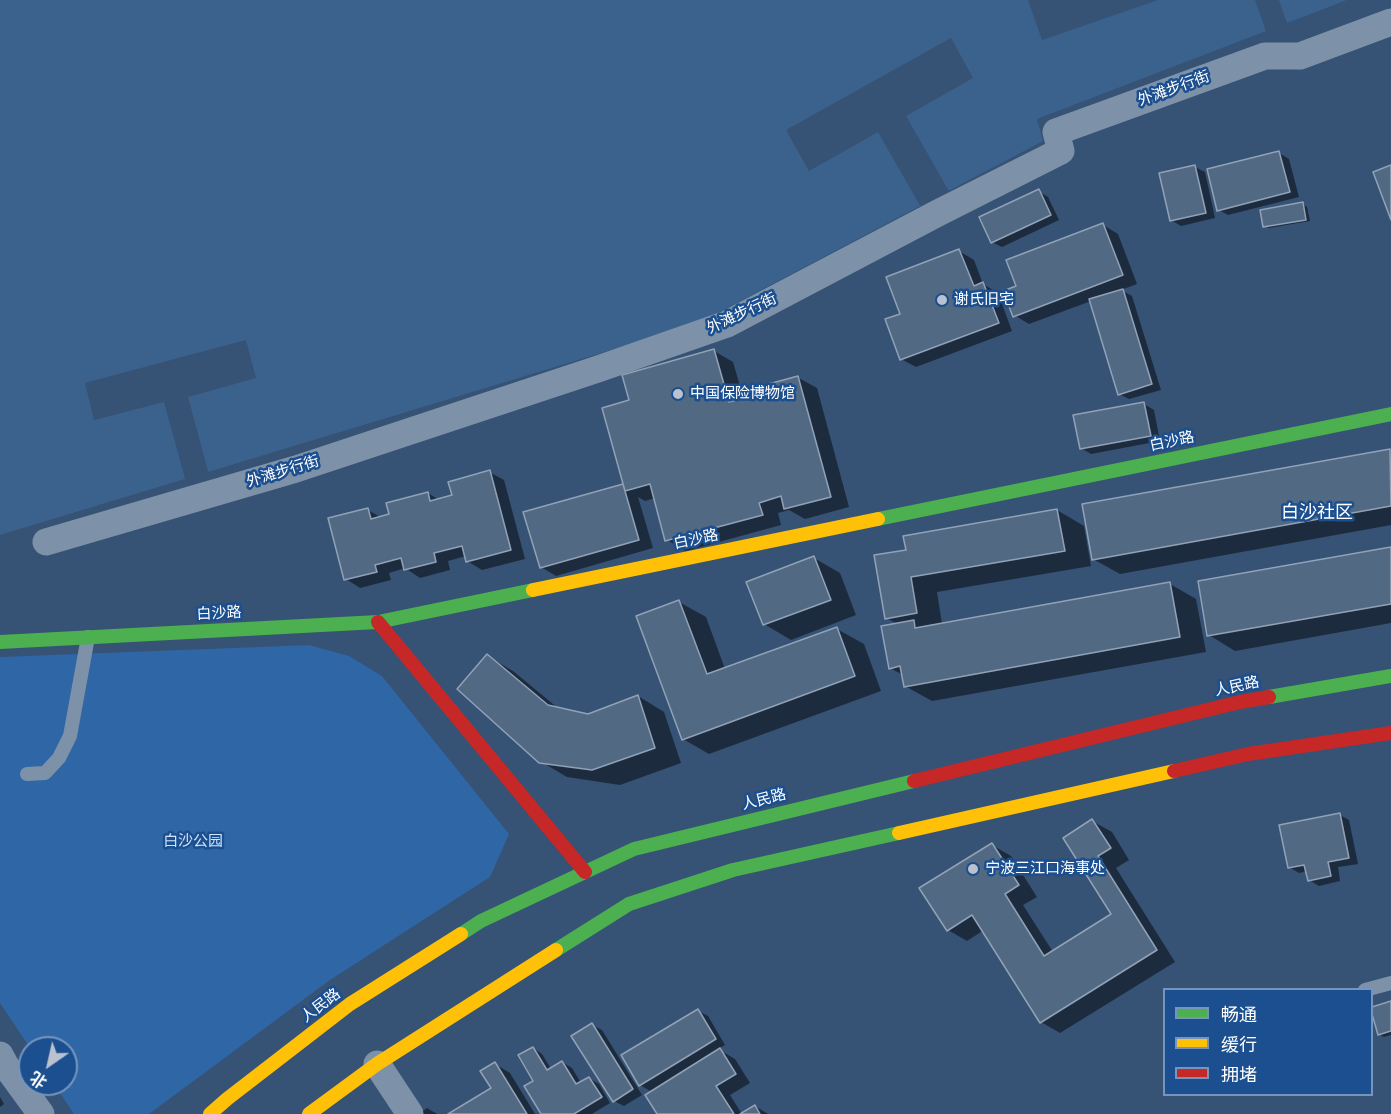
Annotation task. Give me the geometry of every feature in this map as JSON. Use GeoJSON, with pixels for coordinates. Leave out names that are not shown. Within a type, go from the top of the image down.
{"type":"FeatureCollection","features":[{"type":"Feature","properties":{"kind":"main road","name":"白沙路"},"geometry":{"type":"LineString","coordinates":[[0,642],[378,622],[1391,414]]}},
{"type":"Feature","properties":{"kind":"main road"},"geometry":{"type":"LineString","coordinates":[[378,622],[585,872]]}},
{"type":"Feature","properties":{"kind":"main road","name":"人民路"},"geometry":{"type":"LineString","coordinates":[[210,1114],[350,1004],[481,921],[634,849],[1240,702],[1391,676]]}},
{"type":"Feature","properties":{"kind":"main road"},"geometry":{"type":"LineString","coordinates":[[309,1114],[377,1064],[628,904],[639,900],[733,870],[1248,754],[1391,733]]}},
{"type":"Feature","properties":{"kind":"street","name":"外滩步行街"},"geometry":{"type":"LineString","coordinates":[[46,542],[296,469],[727,324],[1061,151],[1056,132],[1266,56],[1300,56],[1391,22]]}},
{"type":"Feature","properties":{"kind":"street"},"geometry":{"type":"LineString","coordinates":[[0,1055],[41,1114]]}},
{"type":"Feature","properties":{"kind":"street"},"geometry":{"type":"LineString","coordinates":[[377,1064],[410,1114]]}},
{"type":"Feature","properties":{"kind":"lane"},"geometry":{"type":"LineString","coordinates":[[27,774],[45,772],[59,758],[70,736],[88,637]]}},
{"type":"Feature","properties":{"kind":"lane"},"geometry":{"type":"LineString","coordinates":[[1372,988],[1391,983]]}},
{"type":"Feature","properties":{"kind":"green space","name":"白沙公园"},"geometry":{"type":"Polygon","coordinates":[[[309,645],[349,656],[382,676],[509,834],[490,877],[330,980],[149,1114],[74,1114],[62,1096],[78,1096],[78,1036],[22,1036],[0,1003],[0,657],[309,645]]]}},
{"type":"Feature","properties":{"kind":"shaded area"},"geometry":{"type":"Polygon","coordinates":[[[0,0],[1347,0],[1037,119],[1043,141],[697,324],[0,535],[0,0]]]}},
{"type":"Feature","properties":{"kind":"pier"},"geometry":{"type":"Polygon","coordinates":[[[1028,0],[1158,0],[1042,40],[1028,0]]]}},
{"type":"Feature","properties":{"kind":"pier"},"geometry":{"type":"Polygon","coordinates":[[[1255,0],[1279,0],[1288,26],[1267,34],[1255,0]]]}},
{"type":"Feature","properties":{"kind":"pier"},"geometry":{"type":"Polygon","coordinates":[[[951,38],[973,78],[906,116],[950,193],[922,209],[878,132],[809,171],[786,130],[951,38]]]}},
{"type":"Feature","properties":{"kind":"pier"},"geometry":{"type":"Polygon","coordinates":[[[246,340],[256,378],[188,397],[209,475],[186,482],[164,402],[94,420],[85,383],[246,340]]]}},
{"type":"Feature","properties":{"kind":"building"},"geometry":{"type":"Polygon","coordinates":[[[1279,151],[1290,192],[1217,211],[1207,169],[1279,151]]]}},
{"type":"Feature","properties":{"kind":"building"},"geometry":{"type":"Polygon","coordinates":[[[1195,165],[1206,213],[1170,221],[1159,173],[1195,165]]]}},
{"type":"Feature","properties":{"kind":"building"},"geometry":{"type":"Polygon","coordinates":[[[1391,165],[1391,220],[1373,172],[1391,165]]]}},
{"type":"Feature","properties":{"kind":"building"},"geometry":{"type":"Polygon","coordinates":[[[1039,189],[1051,215],[991,243],[979,217],[1039,189]]]}},
{"type":"Feature","properties":{"kind":"building"},"geometry":{"type":"Polygon","coordinates":[[[1303,202],[1306,220],[1263,227],[1260,210],[1303,202]]]}},
{"type":"Feature","properties":{"kind":"building"},"geometry":{"type":"Polygon","coordinates":[[[1103,223],[1123,275],[1013,317],[1003,291],[1016,286],[1006,260],[1103,223]]]}},
{"type":"Feature","properties":{"kind":"building","name":"谢氏旧宅"},"geometry":{"type":"Polygon","coordinates":[[[959,249],[974,286],[983,282],[999,323],[900,360],[885,319],[900,314],[886,277],[959,249]]]}},
{"type":"Feature","properties":{"kind":"building"},"geometry":{"type":"Polygon","coordinates":[[[1123,289],[1152,384],[1118,395],[1089,299],[1123,289]]]}},
{"type":"Feature","properties":{"kind":"building"},"geometry":{"type":"Polygon","coordinates":[[[714,349],[729,402],[753,396],[750,389],[798,376],[831,497],[784,509],[781,496],[759,503],[763,515],[665,541],[650,484],[625,491],[602,408],[629,400],[622,375],[714,349]]]}},
{"type":"Feature","properties":{"kind":"building"},"geometry":{"type":"Polygon","coordinates":[[[1144,402],[1151,436],[1080,449],[1073,415],[1144,402]]]}},
{"type":"Feature","properties":{"kind":"building"},"geometry":{"type":"Polygon","coordinates":[[[1390,449],[1391,506],[1092,560],[1082,504],[1390,449]]]}},
{"type":"Feature","properties":{"kind":"building"},"geometry":{"type":"Polygon","coordinates":[[[490,470],[511,550],[466,562],[462,546],[434,553],[436,562],[404,570],[401,558],[375,565],[377,572],[344,580],[328,518],[368,508],[371,519],[389,514],[386,503],[428,492],[430,501],[452,495],[448,482],[490,470]]]}},
{"type":"Feature","properties":{"kind":"building"},"geometry":{"type":"Polygon","coordinates":[[[623,484],[639,540],[540,568],[523,512],[623,484]]]}},
{"type":"Feature","properties":{"kind":"building"},"geometry":{"type":"Polygon","coordinates":[[[1057,509],[1065,551],[911,577],[917,613],[885,619],[874,555],[906,550],[903,536],[1057,509]]]}},
{"type":"Feature","properties":{"kind":"building"},"geometry":{"type":"Polygon","coordinates":[[[1391,547],[1391,604],[1207,636],[1198,581],[1391,547]]]}},
{"type":"Feature","properties":{"kind":"building"},"geometry":{"type":"Polygon","coordinates":[[[814,556],[831,600],[763,625],[746,582],[814,556]]]}},
{"type":"Feature","properties":{"kind":"building"},"geometry":{"type":"Polygon","coordinates":[[[1170,582],[1180,637],[904,687],[900,666],[889,669],[881,626],[914,620],[915,628],[1170,582]]]}},
{"type":"Feature","properties":{"kind":"building"},"geometry":{"type":"Polygon","coordinates":[[[679,600],[707,674],[837,627],[855,676],[682,740],[636,616],[679,600]]]}},
{"type":"Feature","properties":{"kind":"building"},"geometry":{"type":"Polygon","coordinates":[[[487,654],[548,705],[588,714],[638,695],[655,748],[592,770],[539,763],[457,689],[487,654]]]}},
{"type":"Feature","properties":{"kind":"building"},"geometry":{"type":"Polygon","coordinates":[[[1340,813],[1349,858],[1328,862],[1331,876],[1308,881],[1304,865],[1288,868],[1279,825],[1340,813]]]}},
{"type":"Feature","properties":{"kind":"building"},"geometry":{"type":"Polygon","coordinates":[[[1092,819],[1111,848],[1098,856],[1157,950],[1040,1023],[972,915],[947,931],[919,888],[992,843],[1019,885],[1005,894],[1044,956],[1111,914],[1063,838],[1092,819]]]}},
{"type":"Feature","properties":{"kind":"building"},"geometry":{"type":"Polygon","coordinates":[[[1391,1001],[1391,1031],[1378,1035],[1373,1018],[1373,1007],[1391,1001]]]}},
{"type":"Feature","properties":{"kind":"building"},"geometry":{"type":"Polygon","coordinates":[[[698,1009],[716,1039],[639,1086],[621,1055],[698,1009]]]}},
{"type":"Feature","properties":{"kind":"building"},"geometry":{"type":"Polygon","coordinates":[[[592,1023],[633,1089],[613,1102],[571,1036],[592,1023]]]}},
{"type":"Feature","properties":{"kind":"building"},"geometry":{"type":"Polygon","coordinates":[[[533,1047],[547,1070],[562,1061],[576,1084],[589,1077],[602,1097],[574,1114],[541,1114],[524,1086],[533,1081],[518,1055],[533,1047]]]}},
{"type":"Feature","properties":{"kind":"building"},"geometry":{"type":"Polygon","coordinates":[[[720,1048],[736,1074],[716,1086],[734,1114],[657,1114],[645,1095],[720,1048]]]}},
{"type":"Feature","properties":{"kind":"building"},"geometry":{"type":"Polygon","coordinates":[[[495,1062],[527,1114],[448,1114],[491,1088],[480,1071],[495,1062]]]}},
{"type":"Feature","properties":{"kind":"building"},"geometry":{"type":"Polygon","coordinates":[[[755,1105],[760,1114],[740,1114],[755,1105]]]}},
{"type":"Feature","properties":{"kind":"traffic: fast"},"geometry":{"type":"LineString","coordinates":[[878,519],[1391,414]]}},
{"type":"Feature","properties":{"kind":"traffic: fast"},"geometry":{"type":"LineString","coordinates":[[0,642],[378,622],[533,590]]}},
{"type":"Feature","properties":{"kind":"traffic: fast"},"geometry":{"type":"LineString","coordinates":[[1269,697],[1391,676]]}},
{"type":"Feature","properties":{"kind":"traffic: fast"},"geometry":{"type":"LineString","coordinates":[[461,934],[481,921],[634,849],[914,781]]}},
{"type":"Feature","properties":{"kind":"traffic: fast"},"geometry":{"type":"LineString","coordinates":[[556,950],[629,904],[733,870],[899,833]]}},
{"type":"Feature","properties":{"kind":"traffic: slow"},"geometry":{"type":"LineString","coordinates":[[533,590],[878,519]]}},
{"type":"Feature","properties":{"kind":"traffic: slow"},"geometry":{"type":"LineString","coordinates":[[899,833],[1174,771]]}},
{"type":"Feature","properties":{"kind":"traffic: slow"},"geometry":{"type":"LineString","coordinates":[[210,1114],[350,1004],[461,934]]}},
{"type":"Feature","properties":{"kind":"traffic: slow"},"geometry":{"type":"LineString","coordinates":[[309,1114],[377,1064],[556,950]]}},
{"type":"Feature","properties":{"kind":"traffic: jam"},"geometry":{"type":"LineString","coordinates":[[378,622],[585,872]]}},
{"type":"Feature","properties":{"kind":"traffic: jam"},"geometry":{"type":"LineString","coordinates":[[914,781],[1240,702],[1269,697]]}},
{"type":"Feature","properties":{"kind":"traffic: jam"},"geometry":{"type":"LineString","coordinates":[[1174,771],[1248,754],[1391,733]]}},
{"type":"Feature","properties":{"kind":"place","name":"谢氏旧宅"},"geometry":{"type":"Point","coordinates":[942,300]}},
{"type":"Feature","properties":{"kind":"place","name":"中国保险博物馆"},"geometry":{"type":"Point","coordinates":[678,394]}},
{"type":"Feature","properties":{"kind":"place","name":"宁波三江口海事处"},"geometry":{"type":"Point","coordinates":[973,869]}},
{"type":"Feature","properties":{"kind":"district","name":"白沙社区"},"geometry":{"type":"Point","coordinates":[1317,513]}}]}
